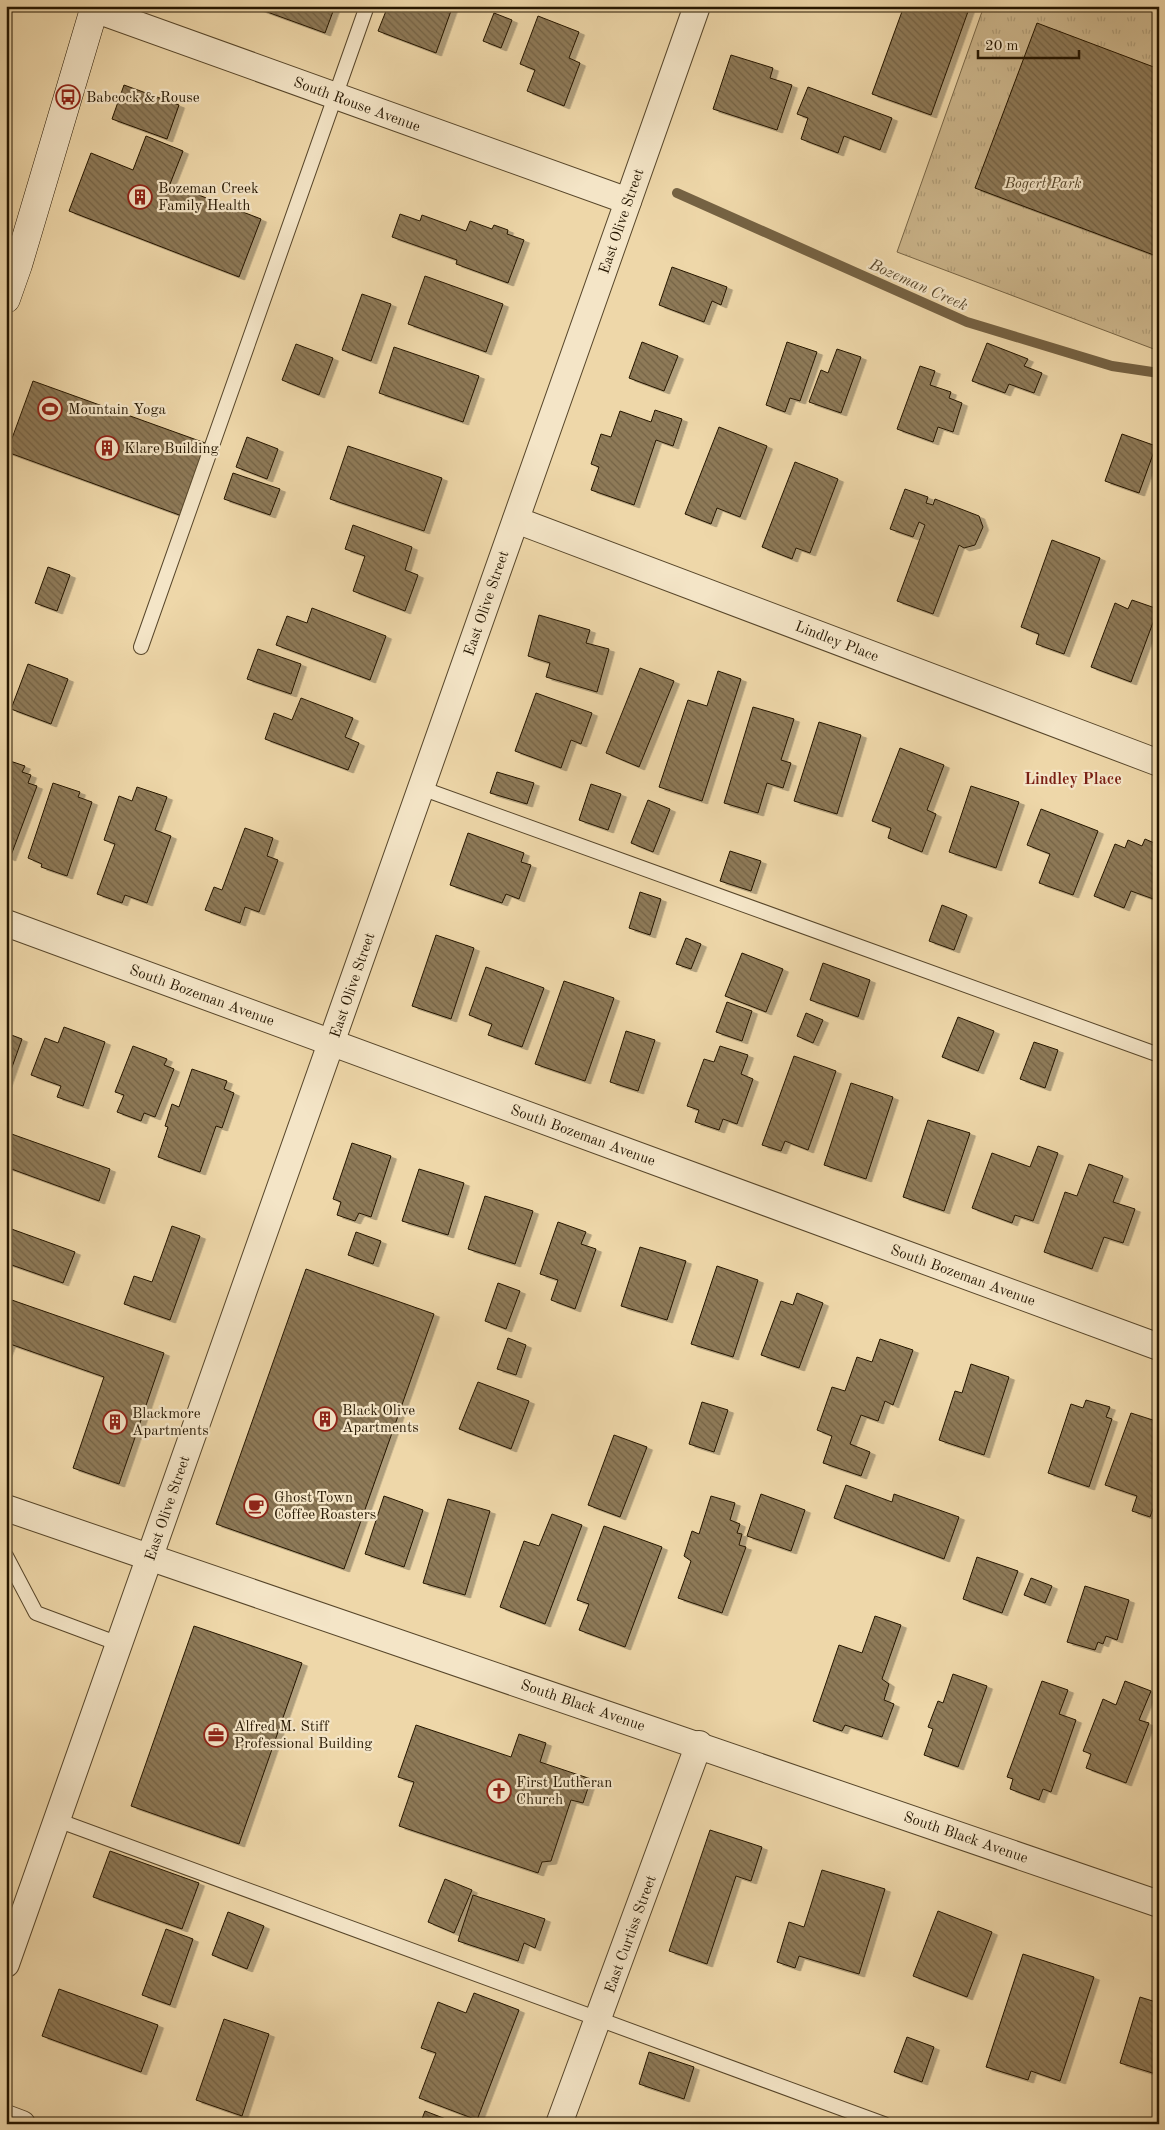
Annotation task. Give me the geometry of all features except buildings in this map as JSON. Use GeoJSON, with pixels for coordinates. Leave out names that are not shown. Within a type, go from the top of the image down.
{"type":"FeatureCollection","features":[{"type":"Feature","properties":{"kind":"street","name":"East Olive Street"},"geometry":{"type":"LineString","coordinates":[[6,1964],[697,6]]}},
{"type":"Feature","properties":{"kind":"street","name":"South Rouse Avenue"},"geometry":{"type":"LineString","coordinates":[[91,7],[335,97],[628,201]]}},
{"type":"Feature","properties":{"kind":"street"},"geometry":{"type":"LineString","coordinates":[[6,299],[21,256],[91,7]]}},
{"type":"Feature","properties":{"kind":"street","name":"Lindley Place"},"geometry":{"type":"LineString","coordinates":[[516,520],[1159,763]]}},
{"type":"Feature","properties":{"kind":"street","name":"South Bozeman Avenue"},"geometry":{"type":"LineString","coordinates":[[6,923],[1159,1348]]}},
{"type":"Feature","properties":{"kind":"street","name":"South Black Avenue"},"geometry":{"type":"LineString","coordinates":[[6,1508],[699,1744],[1159,1904]]}},
{"type":"Feature","properties":{"kind":"street","name":"East Curtiss Street"},"geometry":{"type":"LineString","coordinates":[[559,2124],[699,1744]]}},
{"type":"Feature","properties":{"kind":"street"},"geometry":{"type":"LineString","coordinates":[[6,2118],[22,2124]]}},
{"type":"Feature","properties":{"kind":"lane"},"geometry":{"type":"LineString","coordinates":[[141,647],[367,6]]}},
{"type":"Feature","properties":{"kind":"lane"},"geometry":{"type":"LineString","coordinates":[[421,788],[1159,1055]]}},
{"type":"Feature","properties":{"kind":"lane"},"geometry":{"type":"LineString","coordinates":[[6,1556],[36,1613],[119,1644]]}},
{"type":"Feature","properties":{"kind":"lane"},"geometry":{"type":"LineString","coordinates":[[57,1820],[884,2124]]}},
{"type":"Feature","properties":{"kind":"green space","name":"Bogert Park"},"geometry":{"type":"Polygon","coordinates":[[[984,6],[1159,6],[1159,351],[897,252],[984,6]]]}},
{"type":"Feature","properties":{"kind":"waterway","name":"Bozeman Creek"},"geometry":{"type":"LineString","coordinates":[[677,193],[967,322],[1112,366],[1159,373]]}},
{"type":"Feature","properties":{"kind":"place","name":"Babcock & Rouse"},"geometry":{"type":"Point","coordinates":[68,97]}},
{"type":"Feature","properties":{"kind":"place","name":"Bozeman Creek Family Health"},"geometry":{"type":"Point","coordinates":[140,197]}},
{"type":"Feature","properties":{"kind":"place","name":"Mountain Yoga"},"geometry":{"type":"Point","coordinates":[50,409]}},
{"type":"Feature","properties":{"kind":"place","name":"Klare Building"},"geometry":{"type":"Point","coordinates":[107,448]}},
{"type":"Feature","properties":{"kind":"place","name":"Black Olive Apartments"},"geometry":{"type":"Point","coordinates":[325,1419]}},
{"type":"Feature","properties":{"kind":"place","name":"Blackmore Apartments"},"geometry":{"type":"Point","coordinates":[115,1422]}},
{"type":"Feature","properties":{"kind":"place","name":"Ghost Town Coffee Roasters"},"geometry":{"type":"Point","coordinates":[256,1506]}},
{"type":"Feature","properties":{"kind":"place","name":"Alfred M. Stiff Professional Building"},"geometry":{"type":"Point","coordinates":[216,1735]}},
{"type":"Feature","properties":{"kind":"place","name":"First Lutheran Church"},"geometry":{"type":"Point","coordinates":[499,1791]}},
{"type":"Feature","properties":{"kind":"district","name":"Lindley Place"},"geometry":{"type":"Point","coordinates":[1073,778]}}]}
